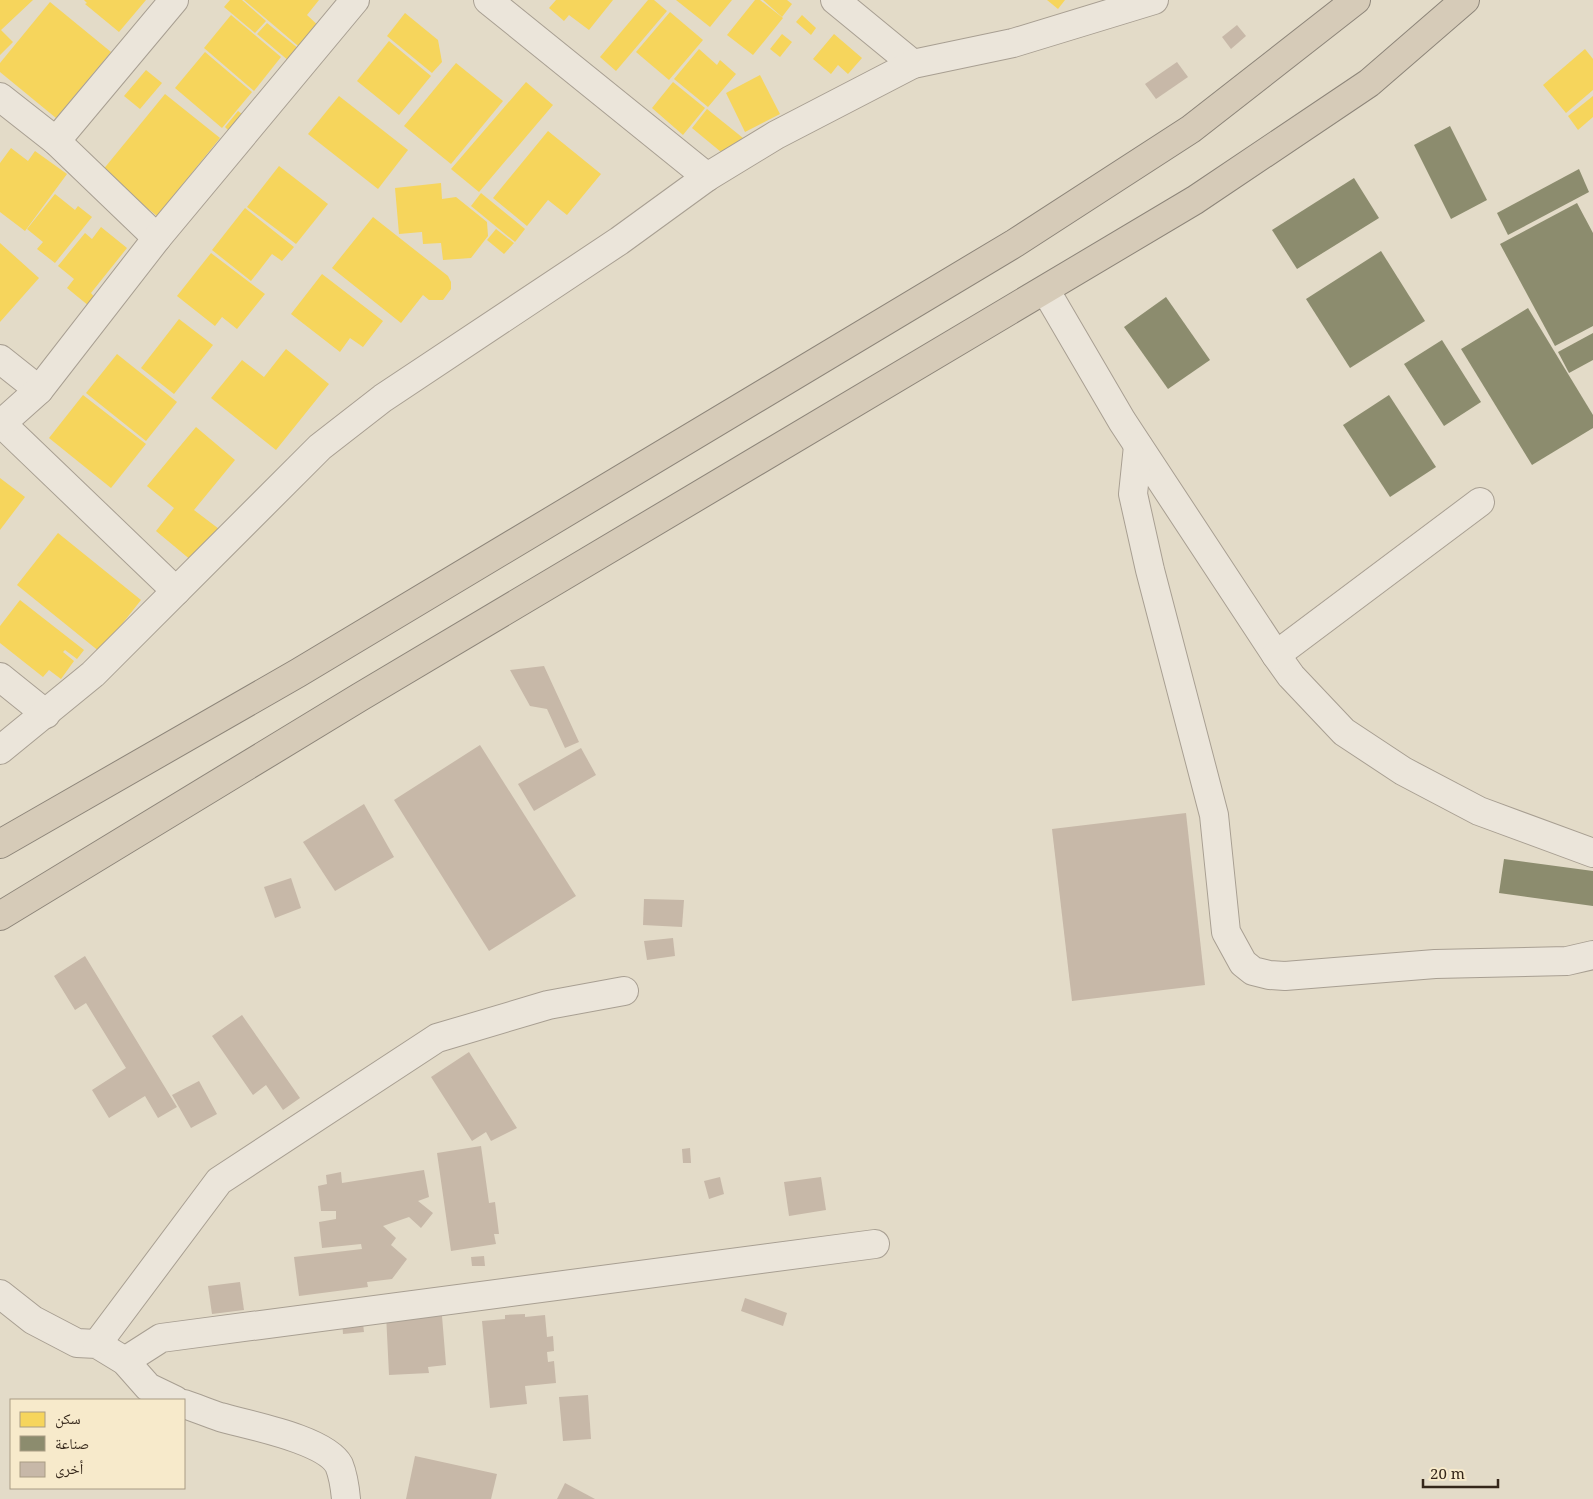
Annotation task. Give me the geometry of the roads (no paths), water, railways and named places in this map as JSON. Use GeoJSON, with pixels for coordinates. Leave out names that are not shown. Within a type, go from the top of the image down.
{"type":"FeatureCollection","features":[{"type":"Feature","properties":{"kind":"highway"},"geometry":{"type":"LineString","coordinates":[[0,844],[298,673],[1015,243],[1191,130],[1356,0]]}},
{"type":"Feature","properties":{"kind":"highway"},"geometry":{"type":"LineString","coordinates":[[0,916],[377,687],[1046,291],[1195,200],[1369,83],[1465,0]]}},
{"type":"Feature","properties":{"kind":"highway"},"geometry":{"type":"LineString","coordinates":[[0,938],[39,892]]}},
{"type":"Feature","properties":{"kind":"street"},"geometry":{"type":"LineString","coordinates":[[56,141],[174,0]]}},
{"type":"Feature","properties":{"kind":"street"},"geometry":{"type":"LineString","coordinates":[[176,590],[1,423],[39,390],[157,238],[355,0]]}},
{"type":"Feature","properties":{"kind":"street"},"geometry":{"type":"LineString","coordinates":[[488,0],[708,177]]}},
{"type":"Feature","properties":{"kind":"street"},"geometry":{"type":"LineString","coordinates":[[835,0],[913,64]]}},
{"type":"Feature","properties":{"kind":"street"},"geometry":{"type":"LineString","coordinates":[[0,750],[93,674],[320,447],[391,393],[618,241],[708,177],[776,135],[913,64],[1012,43],[1154,0]]}},
{"type":"Feature","properties":{"kind":"street"},"geometry":{"type":"LineString","coordinates":[[0,97],[56,141],[157,238]]}},
{"type":"Feature","properties":{"kind":"street"},"geometry":{"type":"LineString","coordinates":[[1046,291],[1138,446],[1276,655],[1291,676],[1344,732],[1403,771],[1479,810],[1593,853]]}},
{"type":"Feature","properties":{"kind":"street"},"geometry":{"type":"LineString","coordinates":[[0,359],[39,390]]}},
{"type":"Feature","properties":{"kind":"street"},"geometry":{"type":"LineString","coordinates":[[1138,446],[1133,494],[1150,570],[1214,815],[1226,932],[1243,963],[1253,971],[1285,976],[1435,964],[1567,961],[1593,955]]}},
{"type":"Feature","properties":{"kind":"street"},"geometry":{"type":"LineString","coordinates":[[1276,655],[1480,502]]}},
{"type":"Feature","properties":{"kind":"street"},"geometry":{"type":"LineString","coordinates":[[0,676],[46,714]]}},
{"type":"Feature","properties":{"kind":"street"},"geometry":{"type":"LineString","coordinates":[[97,1344],[219,1181],[437,1038],[548,1005],[624,991]]}},
{"type":"Feature","properties":{"kind":"street"},"geometry":{"type":"LineString","coordinates":[[125,1361],[161,1338],[876,1244]]}},
{"type":"Feature","properties":{"kind":"street"},"geometry":{"type":"LineString","coordinates":[[0,1294],[33,1320],[77,1343],[97,1344],[125,1361],[148,1387],[173,1399]]}},
{"type":"Feature","properties":{"kind":"street"},"geometry":{"type":"LineString","coordinates":[[185,1404],[220,1417],[268,1429],[310,1444],[328,1454],[338,1465],[346,1499]]}}]}
